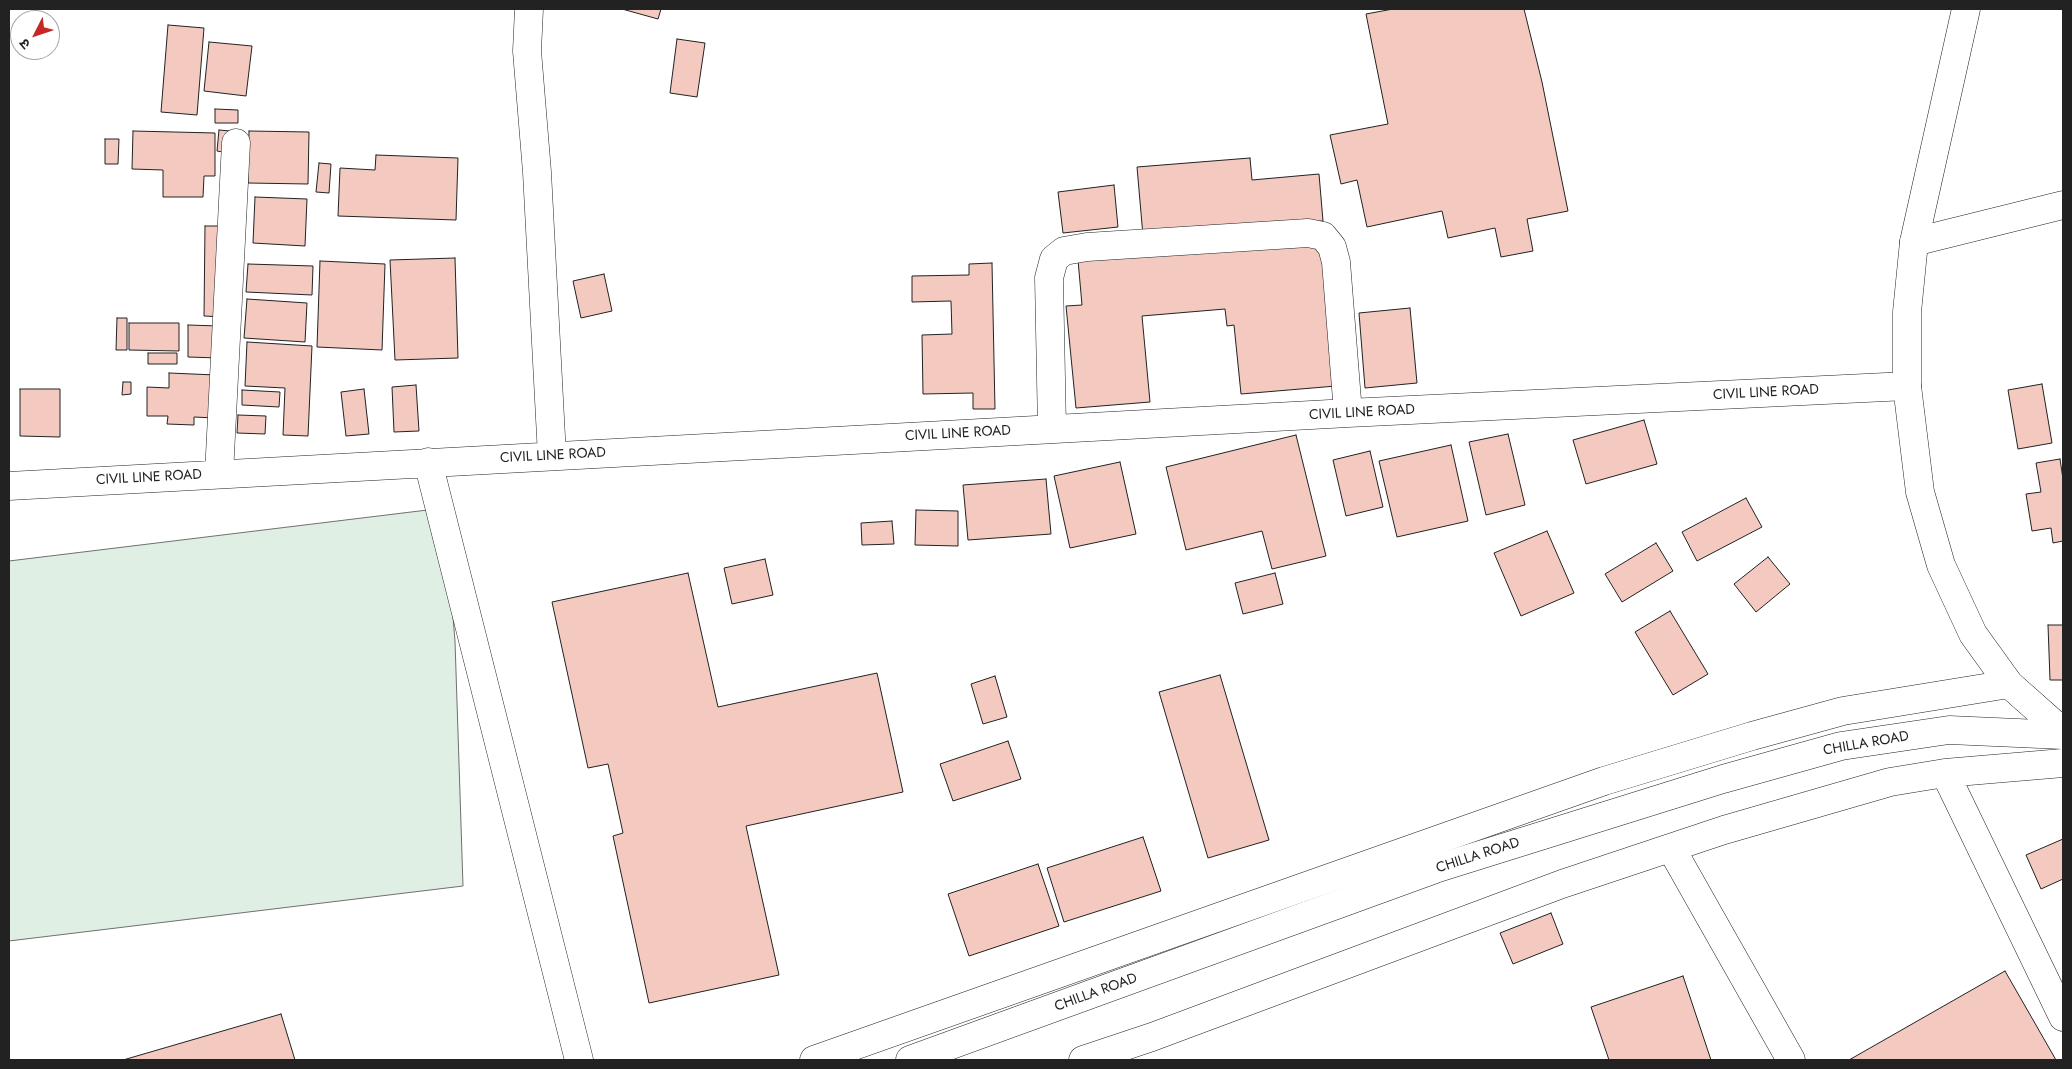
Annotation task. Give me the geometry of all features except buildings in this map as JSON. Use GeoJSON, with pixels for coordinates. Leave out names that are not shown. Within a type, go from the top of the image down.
{"type":"FeatureCollection","features":[{"type":"Feature","properties":{"kind":"main road"},"geometry":{"type":"LineString","coordinates":[[529,9],[527,51],[538,172],[552,456]]}},
{"type":"Feature","properties":{"kind":"main road"},"geometry":{"type":"LineString","coordinates":[[1966,9],[1914,242],[1907,312],[1906,386],[1920,492],[1941,565],[1974,634],[2009,684],[2063,733]]}},
{"type":"Feature","properties":{"kind":"main road"},"geometry":{"type":"LineString","coordinates":[[219,474],[236,143]]}},
{"type":"Feature","properties":{"kind":"main road"},"geometry":{"type":"LineString","coordinates":[[1914,242],[2063,204]]}},
{"type":"Feature","properties":{"kind":"main road"},"geometry":{"type":"LineString","coordinates":[[1052,429],[1049,278],[1054,259],[1064,251],[1087,247],[1308,233],[1324,236],[1332,247],[1336,262],[1348,413]]}},
{"type":"Feature","properties":{"kind":"main road","name":"CIVIL LINE ROAD"},"geometry":{"type":"LineString","coordinates":[[9,486],[1348,413],[1906,386]]}},
{"type":"Feature","properties":{"kind":"main road"},"geometry":{"type":"LineString","coordinates":[[428,462],[579,1060]]}},
{"type":"Feature","properties":{"kind":"main road"},"geometry":{"type":"LineString","coordinates":[[814,1060],[1604,781],[1752,736],[1844,711],[2009,684]]}},
{"type":"Feature","properties":{"kind":"main road","name":"CHILLA ROAD"},"geometry":{"type":"LineString","coordinates":[[910,1060],[1435,869],[1723,780],[1832,749],[1949,730],[2063,733]]}},
{"type":"Feature","properties":{"kind":"main road"},"geometry":{"type":"LineString","coordinates":[[1082,1060],[1161,1034],[1562,884],[1724,830],[1890,782],[1945,774],[2063,764]]}},
{"type":"Feature","properties":{"kind":"main road"},"geometry":{"type":"LineString","coordinates":[[1945,774],[2063,1017]]}},
{"type":"Feature","properties":{"kind":"main road"},"geometry":{"type":"LineString","coordinates":[[1671,848],[1791,1060]]}},
{"type":"Feature","properties":{"kind":"green space"},"geometry":{"type":"Polygon","coordinates":[[[444,508],[455,641],[463,886],[9,941],[9,561],[444,508]]]}}]}
